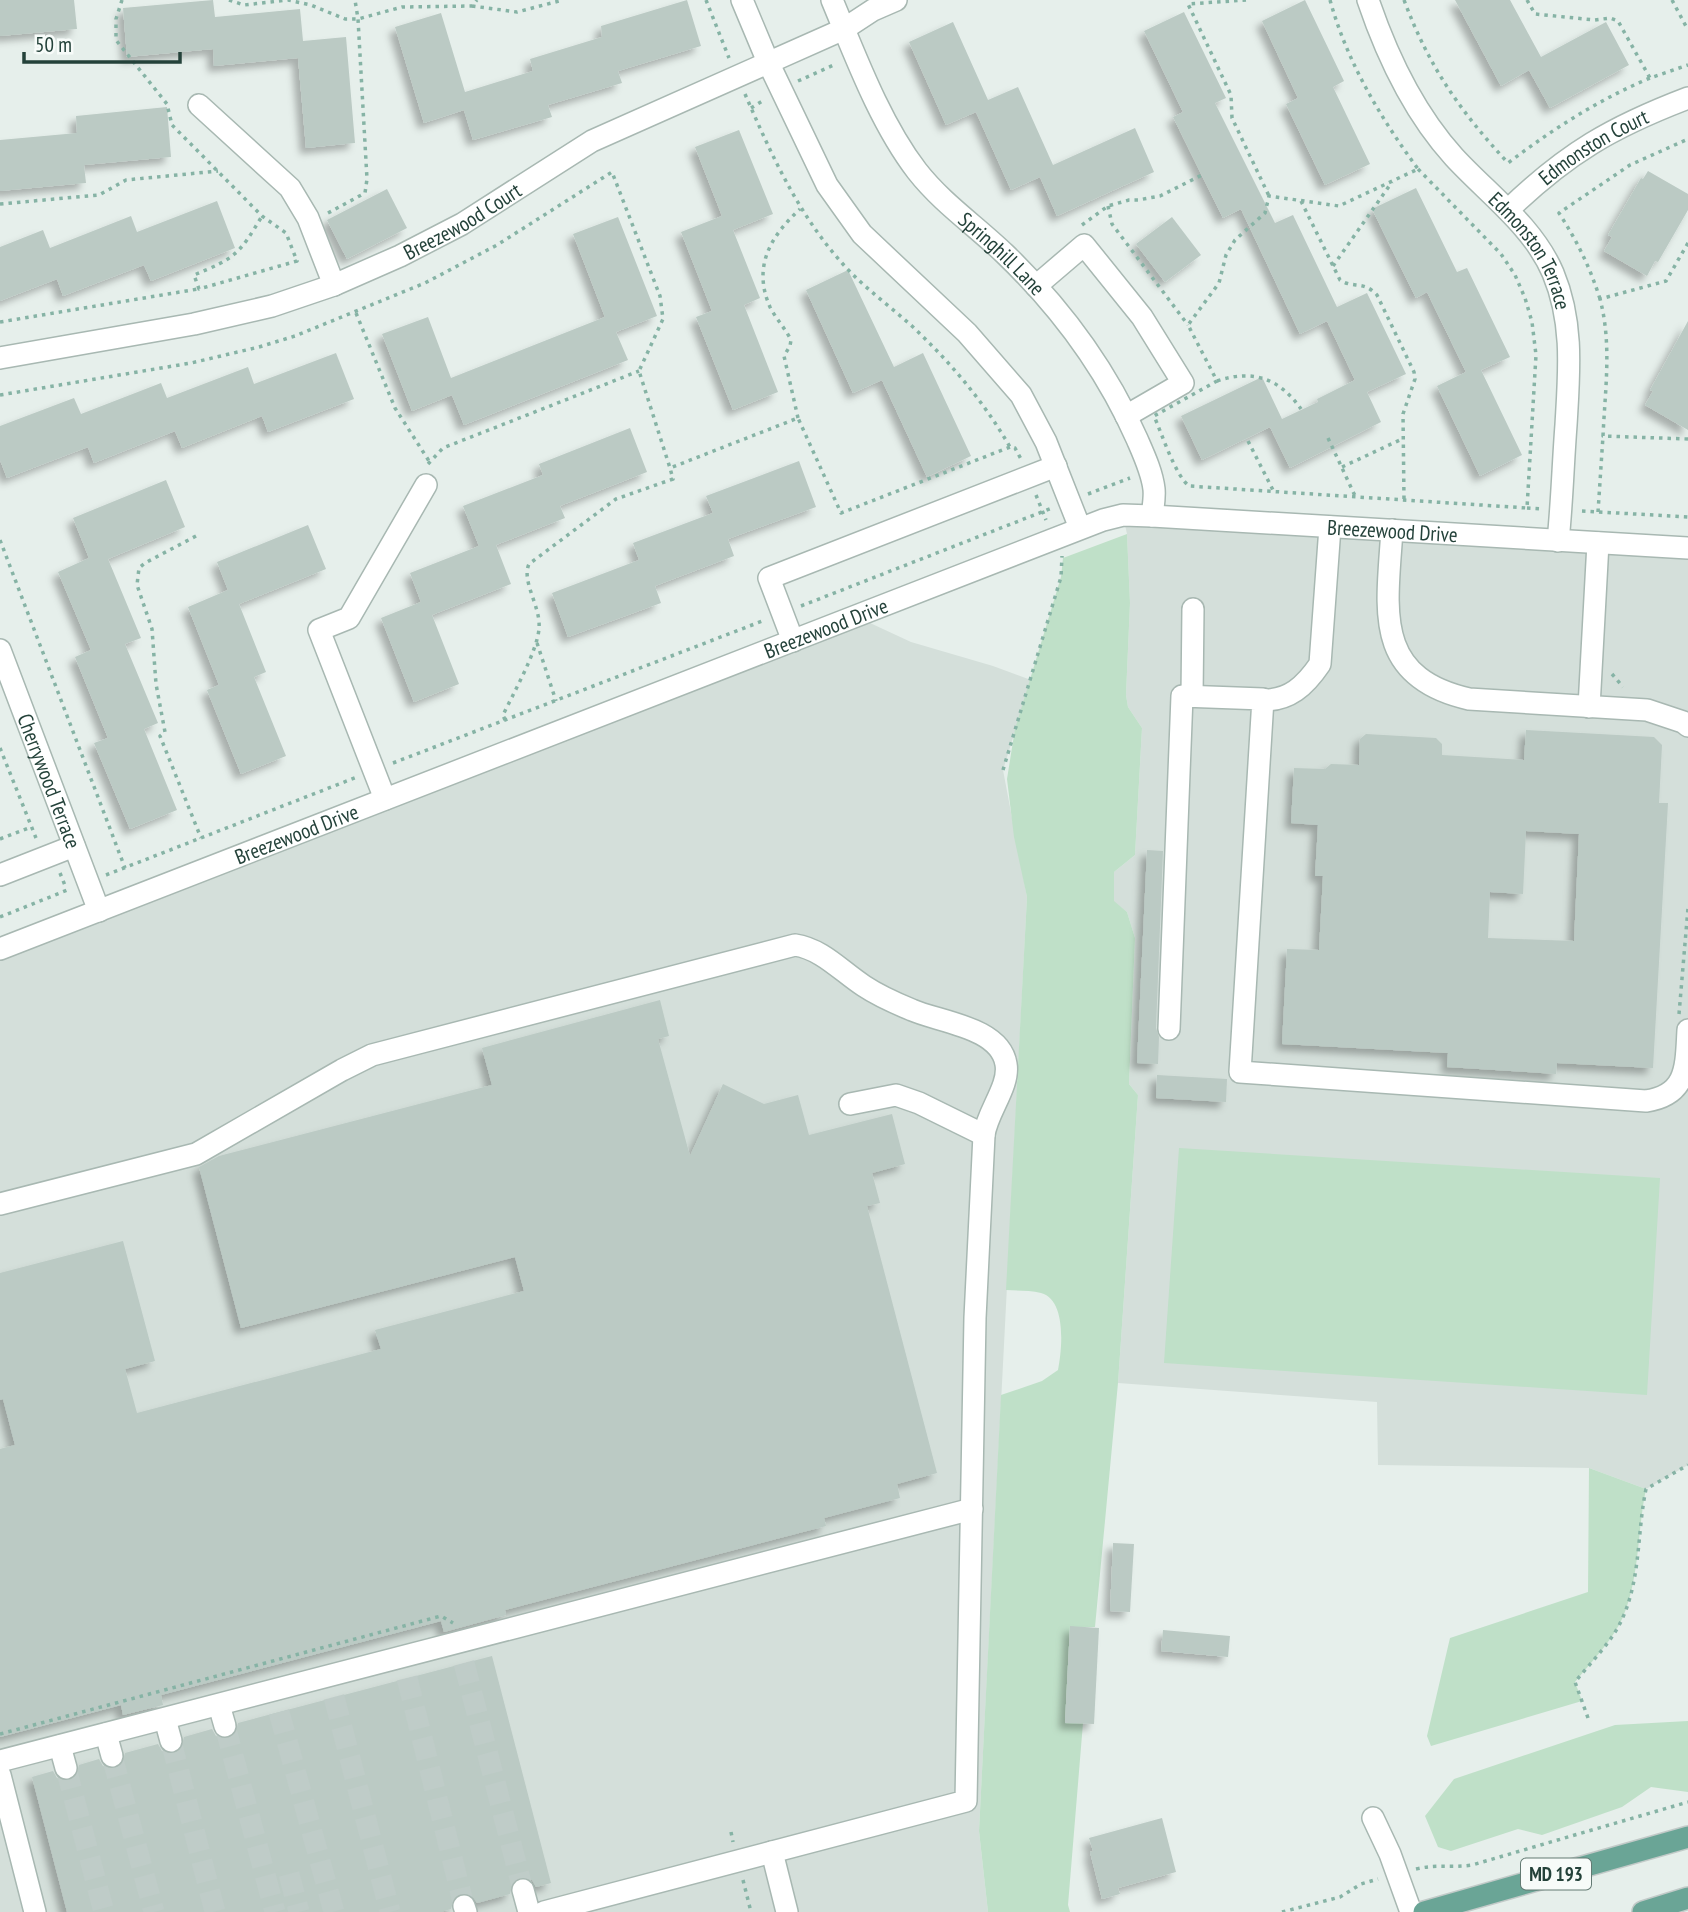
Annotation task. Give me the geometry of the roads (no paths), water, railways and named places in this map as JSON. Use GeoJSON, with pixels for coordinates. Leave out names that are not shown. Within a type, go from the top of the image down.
{"type":"FeatureCollection","features":[{"type":"Feature","properties":{"kind":"main road","name":"MD 193"},"geometry":{"type":"LineString","coordinates":[[1424,1912],[1688,1837]]}},
{"type":"Feature","properties":{"kind":"main road"},"geometry":{"type":"LineString","coordinates":[[1650,1911],[1688,1898]]}},
{"type":"Feature","properties":{"kind":"street"},"geometry":{"type":"LineString","coordinates":[[742,0],[814,161],[842,208],[862,234],[967,332],[1004,373],[1035,419],[1080,528]]}},
{"type":"Feature","properties":{"kind":"street","name":"Springhill Lane"},"geometry":{"type":"LineString","coordinates":[[832,0],[887,124],[901,149],[946,202],[1004,253],[1036,286],[1082,343],[1126,416],[1150,470],[1154,489],[1152,516]]}},
{"type":"Feature","properties":{"kind":"street","name":"Breezewood Court"},"geometry":{"type":"LineString","coordinates":[[0,358],[194,324],[272,306],[334,285],[400,256],[462,224],[592,141],[844,29],[873,10],[896,0]]}},
{"type":"Feature","properties":{"kind":"street","name":"Edmonston Terrace"},"geometry":{"type":"LineString","coordinates":[[1368,0],[1386,50],[1418,109],[1452,155],[1530,235],[1548,261],[1558,284],[1566,316],[1570,362],[1558,541]]}},
{"type":"Feature","properties":{"kind":"street","name":"Edmonston Court"},"geometry":{"type":"LineString","coordinates":[[1508,210],[1545,175],[1591,142],[1646,114],[1688,98]]}},
{"type":"Feature","properties":{"kind":"street"},"geometry":{"type":"LineString","coordinates":[[199,105],[290,188],[309,222],[334,285]]}},
{"type":"Feature","properties":{"kind":"street"},"geometry":{"type":"LineString","coordinates":[[1036,286],[1084,245],[1142,317],[1183,383],[1126,416]]}},
{"type":"Feature","properties":{"kind":"street"},"geometry":{"type":"LineString","coordinates":[[793,640],[769,578],[1056,466]]}},
{"type":"Feature","properties":{"kind":"street"},"geometry":{"type":"LineString","coordinates":[[385,799],[319,630],[349,618],[426,485]]}},
{"type":"Feature","properties":{"kind":"street","name":"Breezewood Drive"},"geometry":{"type":"LineString","coordinates":[[0,949],[1054,538],[1123,515],[1688,548]]}},
{"type":"Feature","properties":{"kind":"street"},"geometry":{"type":"LineString","coordinates":[[1169,1029],[1182,696],[1277,700],[1296,692],[1310,679],[1320,664],[1330,527]]}},
{"type":"Feature","properties":{"kind":"street"},"geometry":{"type":"LineString","coordinates":[[1392,530],[1389,618],[1391,636],[1401,659],[1411,671],[1446,694],[1469,699],[1647,710],[1676,719],[1688,726]]}},
{"type":"Feature","properties":{"kind":"street"},"geometry":{"type":"LineString","coordinates":[[1588,707],[1598,543]]}},
{"type":"Feature","properties":{"kind":"street"},"geometry":{"type":"LineString","coordinates":[[1192,696],[1193,610]]}},
{"type":"Feature","properties":{"kind":"street","name":"Cherrywood Terrace"},"geometry":{"type":"LineString","coordinates":[[0,650],[99,911]]}},
{"type":"Feature","properties":{"kind":"street"},"geometry":{"type":"LineString","coordinates":[[1262,700],[1240,1072],[1646,1101],[1666,1096],[1679,1082],[1685,1065],[1688,1030]]}},
{"type":"Feature","properties":{"kind":"street"},"geometry":{"type":"LineString","coordinates":[[0,875],[74,846]]}},
{"type":"Feature","properties":{"kind":"street"},"geometry":{"type":"LineString","coordinates":[[0,1204],[196,1154],[372,1055],[795,945],[809,947],[879,995],[915,1012],[976,1031],[996,1045],[1006,1062],[1006,1075],[986,1122],[984,1135],[975,1318],[966,1801],[544,1912]]}},
{"type":"Feature","properties":{"kind":"street"},"geometry":{"type":"LineString","coordinates":[[850,1104],[896,1095],[919,1103],[984,1135]]}},
{"type":"Feature","properties":{"kind":"street"},"geometry":{"type":"LineString","coordinates":[[0,1761],[219,1705],[276,1701],[331,1687],[404,1668],[459,1643],[972,1509]]}},
{"type":"Feature","properties":{"kind":"street"},"geometry":{"type":"LineString","coordinates":[[219,1705],[225,1726]]}},
{"type":"Feature","properties":{"kind":"street"},"geometry":{"type":"LineString","coordinates":[[165,1719],[171,1741]]}},
{"type":"Feature","properties":{"kind":"street"},"geometry":{"type":"LineString","coordinates":[[106,1734],[112,1756]]}},
{"type":"Feature","properties":{"kind":"street"},"geometry":{"type":"LineString","coordinates":[[60,1746],[66,1768]]}},
{"type":"Feature","properties":{"kind":"street"},"geometry":{"type":"LineString","coordinates":[[0,1776],[36,1912]]}},
{"type":"Feature","properties":{"kind":"street"},"geometry":{"type":"LineString","coordinates":[[1373,1818],[1411,1912]]}},
{"type":"Feature","properties":{"kind":"street"},"geometry":{"type":"LineString","coordinates":[[772,1852],[787,1912]]}},
{"type":"Feature","properties":{"kind":"street"},"geometry":{"type":"LineString","coordinates":[[523,1890],[529,1912]]}},
{"type":"Feature","properties":{"kind":"tunnel"},"geometry":{"type":"LineString","coordinates":[[464,1663],[523,1890]]}},
{"type":"Feature","properties":{"kind":"tunnel"},"geometry":{"type":"LineString","coordinates":[[407,1678],[464,1906]]}},
{"type":"Feature","properties":{"kind":"tunnel"},"geometry":{"type":"LineString","coordinates":[[334,1697],[390,1912]]}},
{"type":"Feature","properties":{"kind":"tunnel"},"geometry":{"type":"LineString","coordinates":[[279,1712],[334,1912]]}},
{"type":"Feature","properties":{"kind":"tunnel"},"geometry":{"type":"LineString","coordinates":[[225,1726],[275,1912]]}},
{"type":"Feature","properties":{"kind":"tunnel"},"geometry":{"type":"LineString","coordinates":[[171,1741],[215,1912]]}},
{"type":"Feature","properties":{"kind":"tunnel"},"geometry":{"type":"LineString","coordinates":[[112,1756],[154,1912]]}},
{"type":"Feature","properties":{"kind":"tunnel"},"geometry":{"type":"LineString","coordinates":[[66,1768],[104,1912]]}},
{"type":"Feature","properties":{"kind":"tunnel"},"geometry":{"type":"LineString","coordinates":[[289,1874],[299,1912]]}}]}
